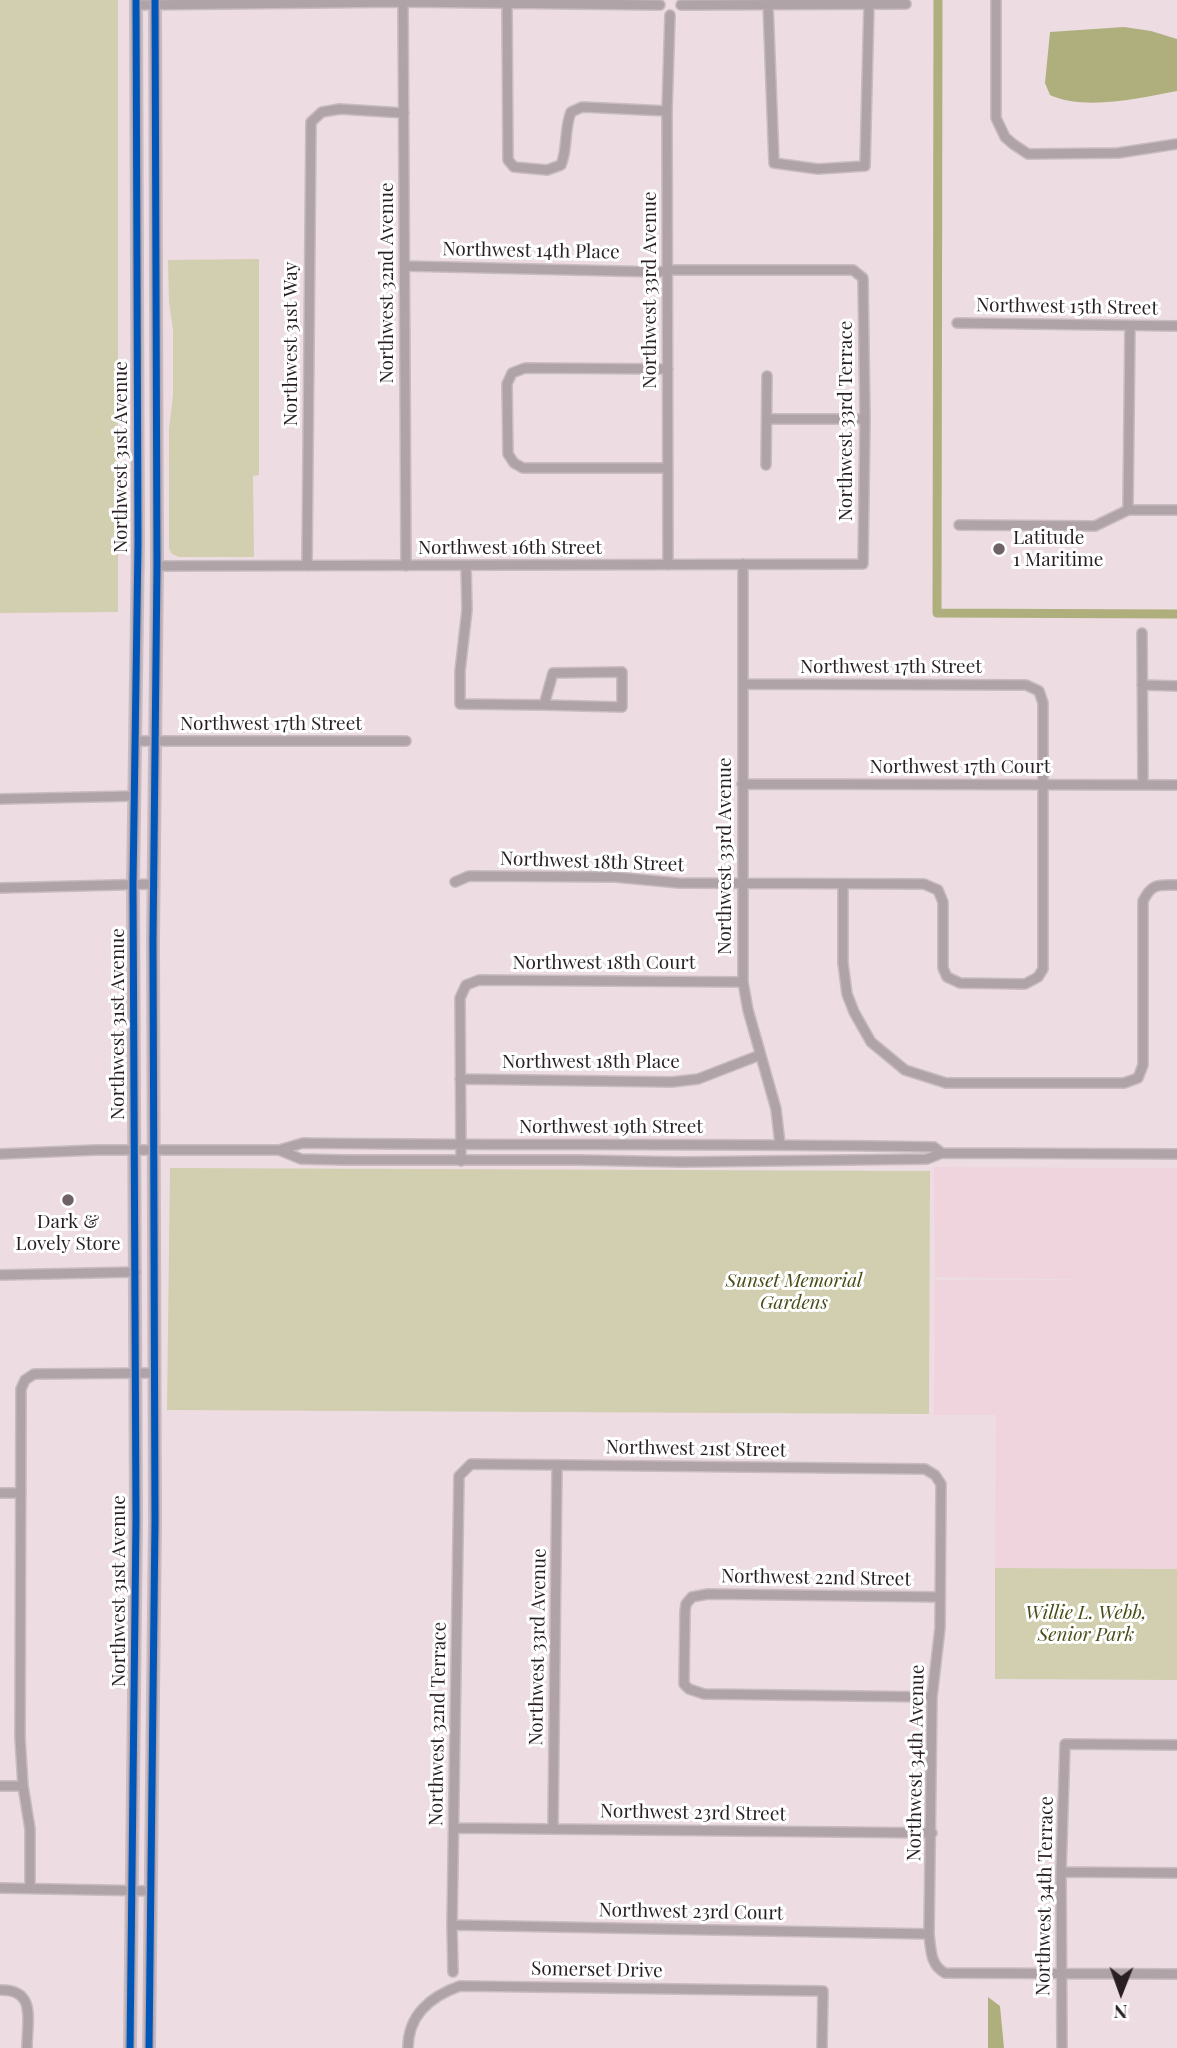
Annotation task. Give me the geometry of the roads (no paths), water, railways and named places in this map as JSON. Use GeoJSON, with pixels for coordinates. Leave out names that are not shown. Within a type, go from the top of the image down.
{"type":"FeatureCollection","features":[{"type":"Feature","properties":{"kind":"main road","name":"Northwest 31st Avenue"},"geometry":{"type":"LineString","coordinates":[[130,2048],[136,1372],[133,884],[138,543],[136,2]]}},
{"type":"Feature","properties":{"kind":"main road","name":"Northwest 31st Avenue"},"geometry":{"type":"LineString","coordinates":[[149,2048],[155,1373],[155,2]]}},
{"type":"Feature","properties":{"kind":"main road"},"geometry":{"type":"LineString","coordinates":[[138,543],[142,555],[157,566]]}},
{"type":"Feature","properties":{"kind":"street"},"geometry":{"type":"LineString","coordinates":[[996,0],[996,118],[1000,128],[1013,144],[1028,153],[1118,153],[1177,144]]}},
{"type":"Feature","properties":{"kind":"street","name":"Northwest 32nd Avenue"},"geometry":{"type":"LineString","coordinates":[[403,1],[406,566]]}},
{"type":"Feature","properties":{"kind":"street"},"geometry":{"type":"LineString","coordinates":[[136,2],[661,3],[662,11],[670,15],[676,13],[680,2],[906,4]]}},
{"type":"Feature","properties":{"kind":"street"},"geometry":{"type":"LineString","coordinates":[[507,4],[508,160],[514,167],[547,170],[561,165],[566,123],[571,112],[582,107],[667,111]]}},
{"type":"Feature","properties":{"kind":"street"},"geometry":{"type":"LineString","coordinates":[[768,4],[774,163],[818,169],[865,166],[869,4]]}},
{"type":"Feature","properties":{"kind":"street","name":"Northwest 33rd Avenue"},"geometry":{"type":"LineString","coordinates":[[668,565],[667,111],[670,15]]}},
{"type":"Feature","properties":{"kind":"street","name":"Northwest 31st Way"},"geometry":{"type":"LineString","coordinates":[[307,566],[311,122],[322,112],[340,109],[404,113]]}},
{"type":"Feature","properties":{"kind":"street","name":"Northwest 14th Place"},"geometry":{"type":"LineString","coordinates":[[405,266],[659,272],[853,270],[863,278]]}},
{"type":"Feature","properties":{"kind":"street","name":"Northwest 33rd Terrace"},"geometry":{"type":"LineString","coordinates":[[863,278],[863,564]]}},
{"type":"Feature","properties":{"kind":"street","name":"Northwest 15th Street"},"geometry":{"type":"LineString","coordinates":[[957,323],[1177,326]]}},
{"type":"Feature","properties":{"kind":"street"},"geometry":{"type":"LineString","coordinates":[[1128,510],[1130,326]]}},
{"type":"Feature","properties":{"kind":"street"},"geometry":{"type":"LineString","coordinates":[[667,468],[523,468],[513,463],[508,454],[507,384],[512,373],[525,368],[668,369]]}},
{"type":"Feature","properties":{"kind":"street"},"geometry":{"type":"LineString","coordinates":[[766,376],[766,465]]}},
{"type":"Feature","properties":{"kind":"street"},"geometry":{"type":"LineString","coordinates":[[767,419],[864,419]]}},
{"type":"Feature","properties":{"kind":"street"},"geometry":{"type":"LineString","coordinates":[[958,526],[1095,526],[1128,510],[1177,510]]}},
{"type":"Feature","properties":{"kind":"street","name":"Northwest 16th Street"},"geometry":{"type":"LineString","coordinates":[[157,566],[863,564]]}},
{"type":"Feature","properties":{"kind":"street","name":"Northwest 33rd Avenue"},"geometry":{"type":"LineString","coordinates":[[743,565],[743,982],[748,1010],[776,1108],[780,1144]]}},
{"type":"Feature","properties":{"kind":"street"},"geometry":{"type":"LineString","coordinates":[[466,566],[467,610],[460,671],[460,705],[622,707],[622,672],[553,673],[544,705]]}},
{"type":"Feature","properties":{"kind":"street"},"geometry":{"type":"LineString","coordinates":[[1142,632],[1143,785]]}},
{"type":"Feature","properties":{"kind":"street","name":"Northwest 17th Street"},"geometry":{"type":"LineString","coordinates":[[743,684],[1026,685],[1039,691],[1043,703],[1043,785]]}},
{"type":"Feature","properties":{"kind":"street"},"geometry":{"type":"LineString","coordinates":[[1142,685],[1177,686]]}},
{"type":"Feature","properties":{"kind":"street","name":"Northwest 17th Street"},"geometry":{"type":"LineString","coordinates":[[136,741],[406,741]]}},
{"type":"Feature","properties":{"kind":"street","name":"Northwest 17th Court"},"geometry":{"type":"LineString","coordinates":[[742,784],[1177,785]]}},
{"type":"Feature","properties":{"kind":"street","name":"Northwest 18th Street"},"geometry":{"type":"LineString","coordinates":[[455,881],[469,876],[615,877],[679,883],[924,884],[938,890],[943,902],[943,968],[947,977],[960,983],[1025,984],[1038,977],[1042,969],[1043,785]]}},
{"type":"Feature","properties":{"kind":"street"},"geometry":{"type":"LineString","coordinates":[[0,799],[135,796]]}},
{"type":"Feature","properties":{"kind":"street"},"geometry":{"type":"LineString","coordinates":[[0,888],[154,884]]}},
{"type":"Feature","properties":{"kind":"street"},"geometry":{"type":"LineString","coordinates":[[843,884],[843,963],[847,994],[854,1012],[871,1042],[905,1070],[946,1083],[1124,1083],[1138,1077],[1143,1065],[1143,901],[1149,890],[1159,885],[1177,885]]}},
{"type":"Feature","properties":{"kind":"street","name":"Northwest 18th Court"},"geometry":{"type":"LineString","coordinates":[[460,1079],[460,998],[466,985],[479,980],[743,982]]}},
{"type":"Feature","properties":{"kind":"street","name":"Northwest 18th Place"},"geometry":{"type":"LineString","coordinates":[[460,1079],[672,1082],[698,1079],[760,1055]]}},
{"type":"Feature","properties":{"kind":"street"},"geometry":{"type":"LineString","coordinates":[[460,1079],[461,1161]]}},
{"type":"Feature","properties":{"kind":"street","name":"Northwest 19th Street"},"geometry":{"type":"LineString","coordinates":[[0,1154],[134,1149],[279,1150],[303,1143],[461,1146],[780,1144],[933,1147],[942,1153]]}},
{"type":"Feature","properties":{"kind":"street","name":"Northwest 19th Street"},"geometry":{"type":"LineString","coordinates":[[279,1150],[300,1159],[461,1161],[832,1161],[927,1159],[942,1153],[1177,1154]]}},
{"type":"Feature","properties":{"kind":"street"},"geometry":{"type":"LineString","coordinates":[[0,1275],[136,1272]]}},
{"type":"Feature","properties":{"kind":"street"},"geometry":{"type":"LineString","coordinates":[[30,1888],[30,1829],[23,1786],[20,1738],[21,1389],[25,1380],[34,1374],[155,1373]]}},
{"type":"Feature","properties":{"kind":"street","name":"Northwest 21st Street"},"geometry":{"type":"LineString","coordinates":[[459,1476],[471,1464],[925,1469],[935,1475]]}},
{"type":"Feature","properties":{"kind":"street","name":"Northwest 33rd Avenue"},"geometry":{"type":"LineString","coordinates":[[553,1829],[557,1466]]}},
{"type":"Feature","properties":{"kind":"street","name":"Northwest 34th Avenue"},"geometry":{"type":"LineString","coordinates":[[935,1475],[941,1484],[940,1628],[932,1697],[931,1956],[937,1969],[945,1973],[1062,1973]]}},
{"type":"Feature","properties":{"kind":"street","name":"Northwest 32nd Terrace"},"geometry":{"type":"LineString","coordinates":[[453,1972],[459,1476]]}},
{"type":"Feature","properties":{"kind":"street"},"geometry":{"type":"LineString","coordinates":[[0,1493],[21,1493]]}},
{"type":"Feature","properties":{"kind":"street","name":"Northwest 22nd Street"},"geometry":{"type":"LineString","coordinates":[[932,1697],[704,1694],[689,1689],[684,1684],[684,1611],[692,1597],[708,1594],[940,1597]]}},
{"type":"Feature","properties":{"kind":"street","name":"Northwest 34th Terrace"},"geometry":{"type":"LineString","coordinates":[[1062,2048],[1061,1872],[1065,1744],[1177,1745]]}},
{"type":"Feature","properties":{"kind":"street"},"geometry":{"type":"LineString","coordinates":[[0,1786],[23,1786]]}},
{"type":"Feature","properties":{"kind":"street","name":"Northwest 23rd Street"},"geometry":{"type":"LineString","coordinates":[[455,1828],[932,1833]]}},
{"type":"Feature","properties":{"kind":"street"},"geometry":{"type":"LineString","coordinates":[[1061,1872],[1177,1873]]}},
{"type":"Feature","properties":{"kind":"street"},"geometry":{"type":"LineString","coordinates":[[0,1888],[151,1891]]}},
{"type":"Feature","properties":{"kind":"street","name":"Northwest 23rd Court"},"geometry":{"type":"LineString","coordinates":[[452,1925],[929,1934]]}},
{"type":"Feature","properties":{"kind":"street"},"geometry":{"type":"LineString","coordinates":[[1062,1973],[1177,1975]]}},
{"type":"Feature","properties":{"kind":"street","name":"Somerset Drive"},"geometry":{"type":"LineString","coordinates":[[408,2048],[408,2034],[412,2022],[427,2004],[443,1992],[460,1986],[822,1992],[822,2048]]}},
{"type":"Feature","properties":{"kind":"street"},"geometry":{"type":"LineString","coordinates":[[0,1990],[13,1990],[22,1994],[28,2007],[27,2048]]}},
{"type":"Feature","properties":{"kind":"waterway"},"geometry":{"type":"LineString","coordinates":[[938,0],[937,613],[1177,614]]}},
{"type":"Feature","properties":{"kind":"place","name":"Latitude 1 Maritime"},"geometry":{"type":"Point","coordinates":[999,549]}},
{"type":"Feature","properties":{"kind":"place","name":"Dark & Lovely Store"},"geometry":{"type":"Point","coordinates":[68,1200]}},
{"type":"Feature","properties":{"kind":"park label","name":"Sunset Memorial Gardens"},"geometry":{"type":"Point","coordinates":[794,1292]}},
{"type":"Feature","properties":{"kind":"park label","name":"Willie L. Webb, Senior Park"},"geometry":{"type":"Point","coordinates":[1086,1624]}}]}
